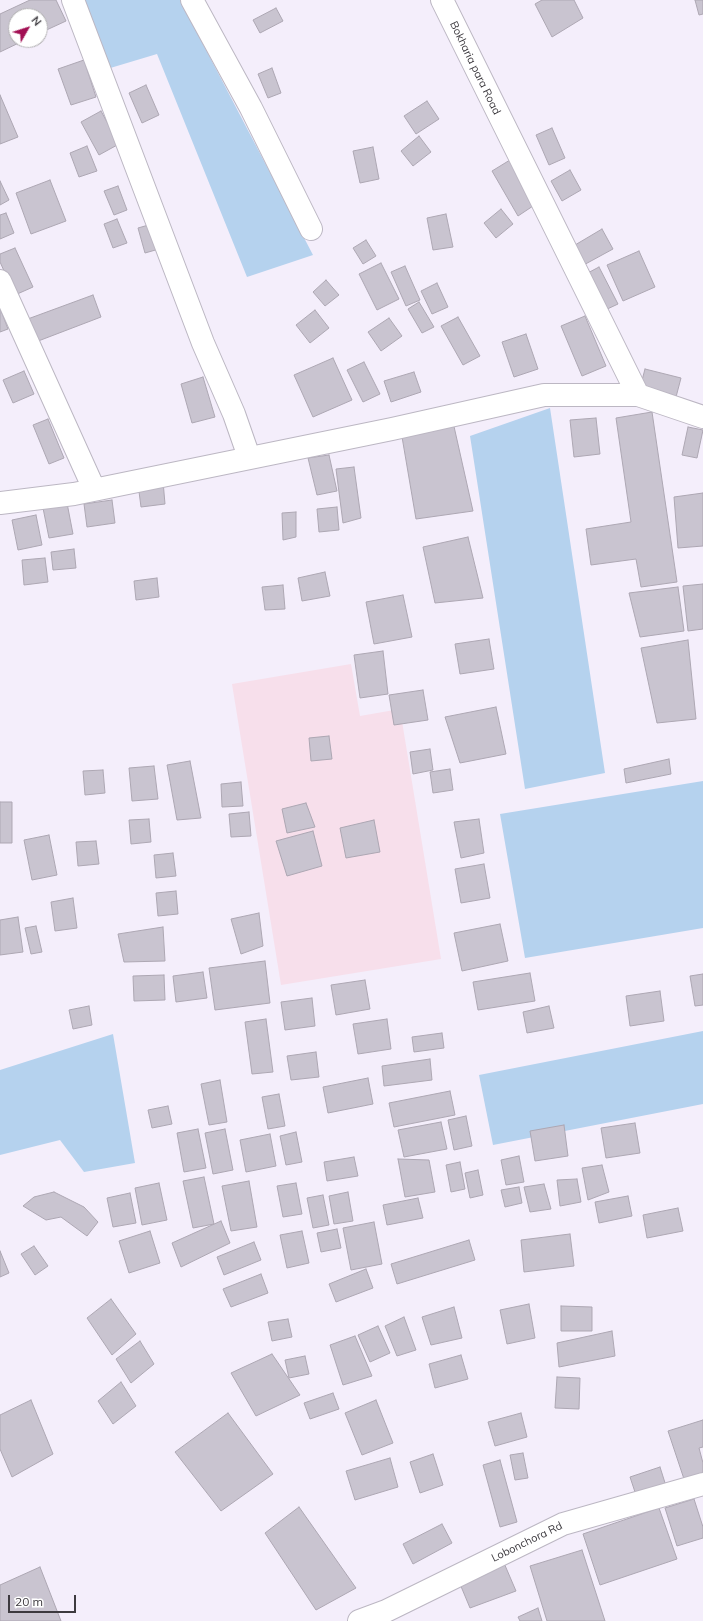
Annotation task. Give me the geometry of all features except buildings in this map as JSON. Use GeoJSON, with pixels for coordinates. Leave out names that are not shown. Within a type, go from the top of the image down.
{"type":"FeatureCollection","features":[{"type":"Feature","properties":{"kind":"street"},"geometry":{"type":"LineString","coordinates":[[73,0],[203,343],[234,414],[249,457]]}},
{"type":"Feature","properties":{"kind":"street"},"geometry":{"type":"LineString","coordinates":[[192,0],[251,108],[311,229]]}},
{"type":"Feature","properties":{"kind":"street","name":"Bokharia para Road"},"geometry":{"type":"LineString","coordinates":[[442,0],[638,395]]}},
{"type":"Feature","properties":{"kind":"street"},"geometry":{"type":"LineString","coordinates":[[0,281],[94,489]]}},
{"type":"Feature","properties":{"kind":"street"},"geometry":{"type":"LineString","coordinates":[[0,503],[74,494],[544,395],[638,395],[703,417]]}},
{"type":"Feature","properties":{"kind":"street","name":"Lobonchora Rd"},"geometry":{"type":"LineString","coordinates":[[359,1621],[386,1611],[563,1524],[703,1484]]}},
{"type":"Feature","properties":{"kind":"shaded area"},"geometry":{"type":"Polygon","coordinates":[[[351,664],[360,716],[400,709],[441,959],[281,985],[232,684],[351,664]]]}},
{"type":"Feature","properties":{"kind":"water"},"geometry":{"type":"Polygon","coordinates":[[[79,0],[180,0],[313,255],[247,277],[157,54],[107,69],[79,0]]]}},
{"type":"Feature","properties":{"kind":"water"},"geometry":{"type":"Polygon","coordinates":[[[550,408],[605,773],[525,789],[470,436],[550,408]]]}},
{"type":"Feature","properties":{"kind":"water"},"geometry":{"type":"Polygon","coordinates":[[[703,781],[703,928],[525,958],[500,814],[703,781]]]}},
{"type":"Feature","properties":{"kind":"water"},"geometry":{"type":"Polygon","coordinates":[[[703,1031],[703,1104],[493,1145],[479,1075],[703,1031]]]}},
{"type":"Feature","properties":{"kind":"water"},"geometry":{"type":"Polygon","coordinates":[[[113,1034],[135,1163],[84,1172],[60,1140],[0,1155],[0,1070],[113,1034]]]}}]}
